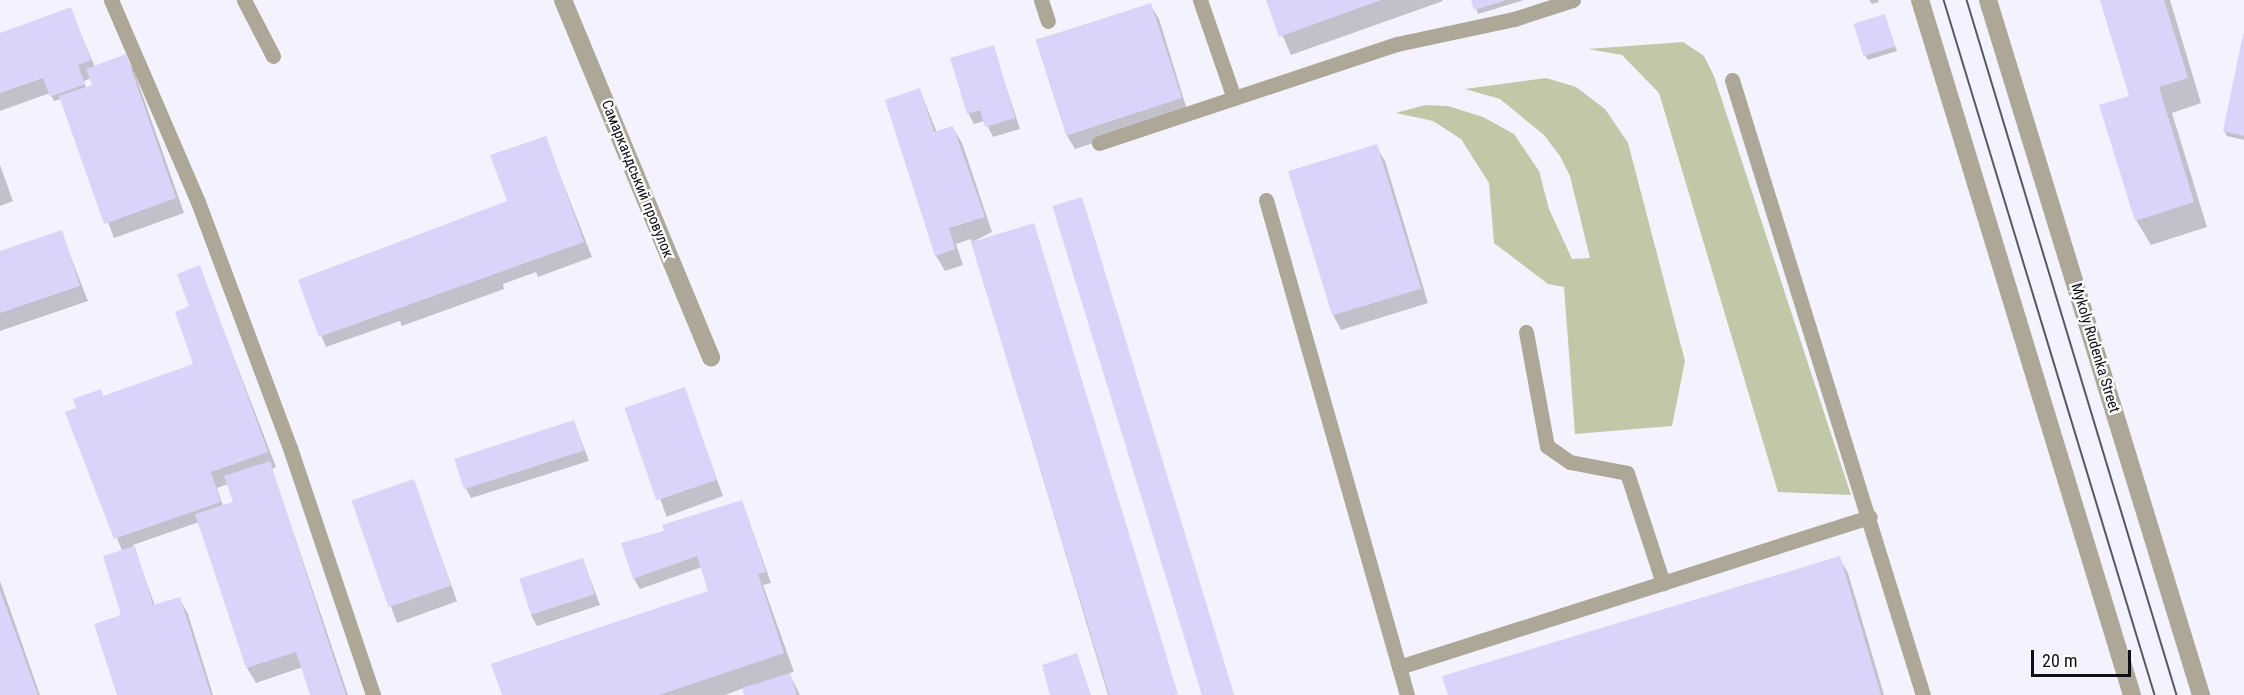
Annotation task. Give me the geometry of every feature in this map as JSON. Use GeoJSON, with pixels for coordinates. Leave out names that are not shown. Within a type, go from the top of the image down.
{"type":"FeatureCollection","features":[{"type":"Feature","properties":{"kind":"street","name":"Самаркандський провулок"},"geometry":{"type":"LineString","coordinates":[[563,0],[711,358]]}},
{"type":"Feature","properties":{"kind":"street"},"geometry":{"type":"LineString","coordinates":[[1920,0],[2132,695]]}},
{"type":"Feature","properties":{"kind":"street","name":"Mykoly Rudenka Street"},"geometry":{"type":"LineString","coordinates":[[1988,0],[2201,695]]}},
{"type":"Feature","properties":{"kind":"lane"},"geometry":{"type":"LineString","coordinates":[[111,0],[203,213],[290,448],[373,695]]}},
{"type":"Feature","properties":{"kind":"lane"},"geometry":{"type":"LineString","coordinates":[[244,0],[273,56]]}},
{"type":"Feature","properties":{"kind":"lane"},"geometry":{"type":"LineString","coordinates":[[1041,0],[1048,21]]}},
{"type":"Feature","properties":{"kind":"lane"},"geometry":{"type":"LineString","coordinates":[[1200,0],[1234,98]]}},
{"type":"Feature","properties":{"kind":"lane"},"geometry":{"type":"LineString","coordinates":[[1099,143],[1397,44],[1514,20],[1573,0]]}},
{"type":"Feature","properties":{"kind":"lane"},"geometry":{"type":"LineString","coordinates":[[1732,80],[1870,517],[1923,695]]}},
{"type":"Feature","properties":{"kind":"lane"},"geometry":{"type":"LineString","coordinates":[[1266,200],[1407,695]]}},
{"type":"Feature","properties":{"kind":"lane"},"geometry":{"type":"LineString","coordinates":[[1526,332],[1547,446],[1570,462],[1627,473],[1663,583]]}},
{"type":"Feature","properties":{"kind":"lane"},"geometry":{"type":"LineString","coordinates":[[1399,667],[1870,517]]}},
{"type":"Feature","properties":{"kind":"green space"},"geometry":{"type":"Polygon","coordinates":[[[1683,42],[1704,56],[1714,76],[1851,495],[1778,492],[1659,93],[1622,55],[1588,49],[1683,42]]]}},
{"type":"Feature","properties":{"kind":"green space"},"geometry":{"type":"Polygon","coordinates":[[[1546,78],[1576,87],[1605,109],[1628,143],[1685,361],[1672,426],[1575,434],[1564,287],[1548,284],[1494,243],[1489,183],[1461,139],[1433,121],[1396,113],[1425,105],[1448,106],[1483,117],[1514,134],[1539,171],[1549,209],[1572,259],[1590,258],[1570,176],[1560,156],[1544,135],[1500,99],[1465,89],[1546,78]]]}},
{"type":"Feature","properties":{"kind":"building"},"geometry":{"type":"Polygon","coordinates":[[[1266,0],[1381,0],[1279,37],[1266,0]]]}},
{"type":"Feature","properties":{"kind":"building"},"geometry":{"type":"Polygon","coordinates":[[[1471,0],[1504,0],[1504,1],[1474,10],[1471,0]]]}},
{"type":"Feature","properties":{"kind":"building"},"geometry":{"type":"Polygon","coordinates":[[[2100,0],[2164,0],[2188,78],[2159,87],[2194,202],[2135,221],[2099,105],[2129,96],[2100,0]]]}},
{"type":"Feature","properties":{"kind":"building"},"geometry":{"type":"Polygon","coordinates":[[[1151,3],[1182,98],[1067,135],[1036,40],[1151,3]]]}},
{"type":"Feature","properties":{"kind":"building"},"geometry":{"type":"Polygon","coordinates":[[[71,7],[91,60],[78,65],[85,84],[50,97],[43,78],[0,93],[0,33],[71,7]]]}},
{"type":"Feature","properties":{"kind":"building"},"geometry":{"type":"Polygon","coordinates":[[[1885,14],[1895,47],[1863,56],[1853,24],[1885,14]]]}},
{"type":"Feature","properties":{"kind":"building"},"geometry":{"type":"Polygon","coordinates":[[[2244,34],[2244,136],[2223,131],[2244,34]]]}},
{"type":"Feature","properties":{"kind":"building"},"geometry":{"type":"Polygon","coordinates":[[[994,45],[1015,118],[985,127],[980,110],[967,114],[950,58],[994,45]]]}},
{"type":"Feature","properties":{"kind":"building"},"geometry":{"type":"Polygon","coordinates":[[[126,54],[176,198],[104,224],[59,96],[92,85],[86,69],[126,54]]]}},
{"type":"Feature","properties":{"kind":"building"},"geometry":{"type":"Polygon","coordinates":[[[920,88],[934,132],[953,126],[985,217],[949,228],[955,249],[935,256],[885,100],[920,88]]]}},
{"type":"Feature","properties":{"kind":"building"},"geometry":{"type":"Polygon","coordinates":[[[546,136],[584,242],[319,337],[298,280],[507,201],[490,155],[546,136]]]}},
{"type":"Feature","properties":{"kind":"building"},"geometry":{"type":"Polygon","coordinates":[[[1377,144],[1421,288],[1332,316],[1288,171],[1377,144]]]}},
{"type":"Feature","properties":{"kind":"building"},"geometry":{"type":"Polygon","coordinates":[[[1082,197],[1234,695],[1202,695],[1052,206],[1082,197]]]}},
{"type":"Feature","properties":{"kind":"building"},"geometry":{"type":"Polygon","coordinates":[[[1034,223],[1178,694],[1109,695],[971,242],[1034,223]]]}},
{"type":"Feature","properties":{"kind":"building"},"geometry":{"type":"Polygon","coordinates":[[[62,230],[80,286],[0,313],[0,251],[62,230]]]}},
{"type":"Feature","properties":{"kind":"building"},"geometry":{"type":"Polygon","coordinates":[[[200,265],[268,452],[211,472],[221,502],[114,539],[65,412],[76,408],[73,399],[101,389],[103,396],[193,364],[175,312],[189,306],[177,274],[200,265]]]}},
{"type":"Feature","properties":{"kind":"building"},"geometry":{"type":"Polygon","coordinates":[[[685,387],[717,480],[656,500],[624,408],[685,387]]]}},
{"type":"Feature","properties":{"kind":"building"},"geometry":{"type":"Polygon","coordinates":[[[574,420],[584,450],[464,489],[454,459],[574,420]]]}},
{"type":"Feature","properties":{"kind":"building"},"geometry":{"type":"Polygon","coordinates":[[[270,461],[346,695],[310,695],[296,652],[246,668],[195,514],[233,502],[224,476],[270,461]]]}},
{"type":"Feature","properties":{"kind":"building"},"geometry":{"type":"Polygon","coordinates":[[[414,479],[451,586],[388,607],[352,500],[414,479]]]}},
{"type":"Feature","properties":{"kind":"building"},"geometry":{"type":"Polygon","coordinates":[[[742,500],[766,572],[758,574],[784,653],[659,695],[502,695],[491,664],[708,591],[697,556],[633,579],[621,543],[664,531],[662,525],[742,500]]]}},
{"type":"Feature","properties":{"kind":"building"},"geometry":{"type":"Polygon","coordinates":[[[135,546],[153,605],[180,597],[211,695],[117,695],[94,624],[121,615],[103,556],[135,546]]]}},
{"type":"Feature","properties":{"kind":"building"},"geometry":{"type":"Polygon","coordinates":[[[1840,556],[1881,695],[1448,695],[1442,676],[1840,556]]]}},
{"type":"Feature","properties":{"kind":"building"},"geometry":{"type":"Polygon","coordinates":[[[583,558],[595,594],[531,615],[519,579],[583,558]]]}},
{"type":"Feature","properties":{"kind":"building"},"geometry":{"type":"Polygon","coordinates":[[[0,590],[38,695],[0,695],[0,590]]]}},
{"type":"Feature","properties":{"kind":"building"},"geometry":{"type":"Polygon","coordinates":[[[1077,653],[1091,695],[1050,695],[1042,665],[1077,653]]]}},
{"type":"Feature","properties":{"kind":"building"},"geometry":{"type":"Polygon","coordinates":[[[790,673],[797,695],[744,695],[742,688],[790,673]]]}},
{"type":"Feature","properties":{"kind":"tram line"},"geometry":{"type":"LineString","coordinates":[[1944,0],[2155,695]]}},
{"type":"Feature","properties":{"kind":"tram line"},"geometry":{"type":"LineString","coordinates":[[1967,0],[2177,695]]}}]}
